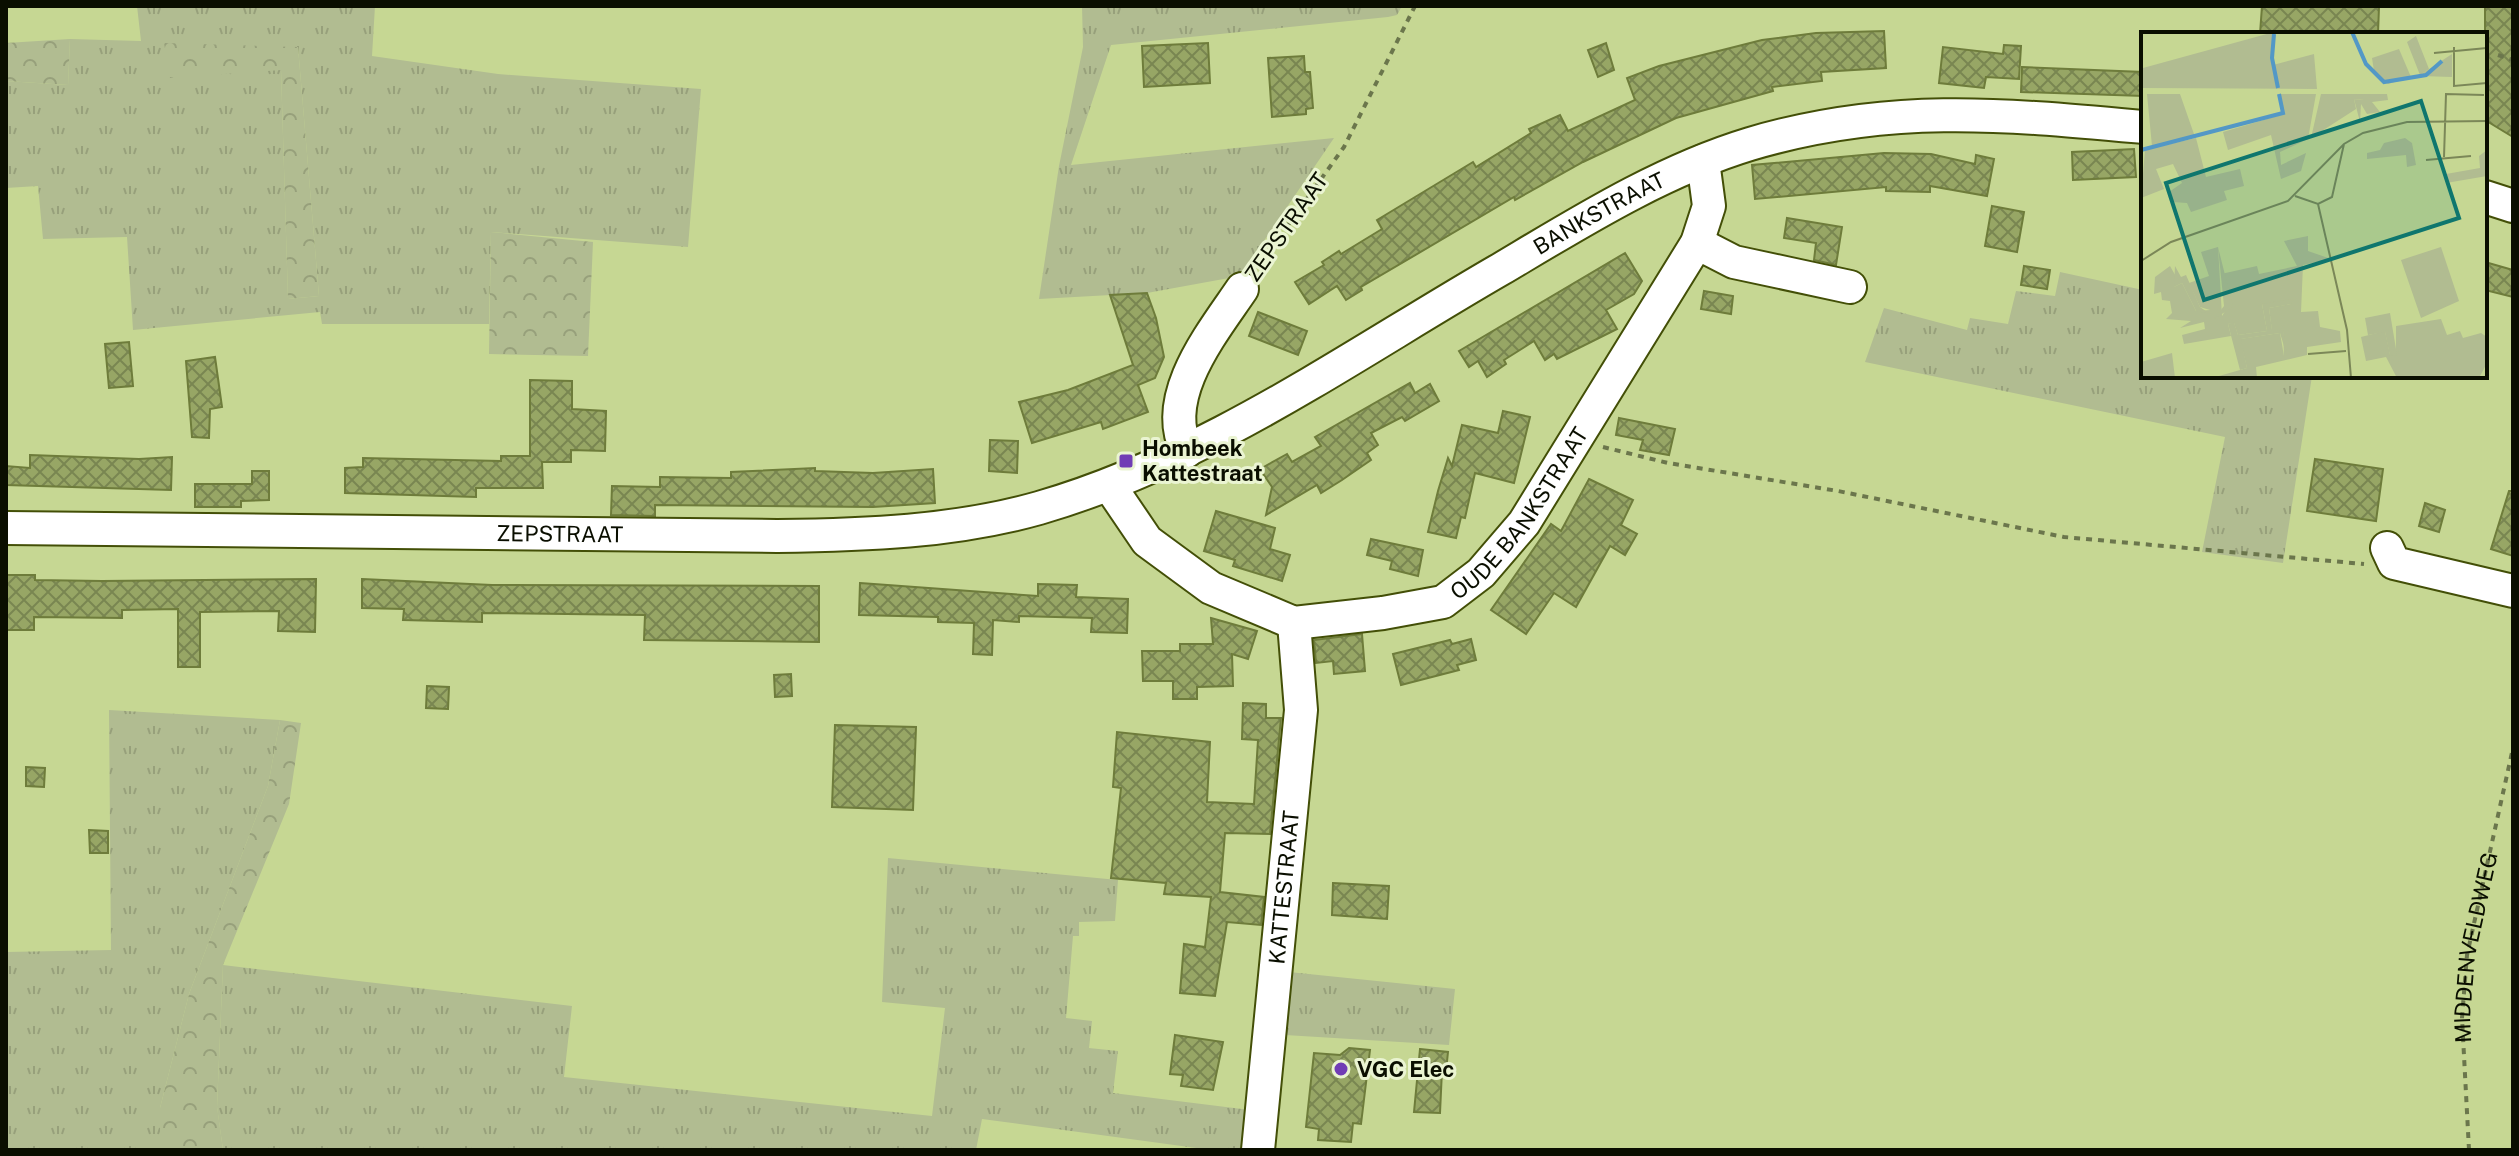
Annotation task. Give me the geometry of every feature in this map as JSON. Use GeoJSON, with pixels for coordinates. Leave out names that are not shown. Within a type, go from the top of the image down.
{"type":"FeatureCollection","features":[{"type":"Feature","properties":{"kind":"street","name":"BANKSTRAAT"},"geometry":{"type":"LineString","coordinates":[[1109,485],[1262,414],[1376,341],[1620,199],[1703,161],[1796,131],[1848,121],[1903,116],[1959,112],[2141,127]]}},
{"type":"Feature","properties":{"kind":"street","name":"OUDE BANKSTRAAT"},"geometry":{"type":"LineString","coordinates":[[1294,623],[1443,602],[1481,573],[1524,523],[1573,439],[1697,243],[1709,206],[1703,161]]}},
{"type":"Feature","properties":{"kind":"street"},"geometry":{"type":"LineString","coordinates":[[2487,198],[2513,206]]}},
{"type":"Feature","properties":{"kind":"street"},"geometry":{"type":"LineString","coordinates":[[1697,243],[1734,262],[1850,287]]}},
{"type":"Feature","properties":{"kind":"street","name":"ZEPSTRAAT"},"geometry":{"type":"LineString","coordinates":[[1187,451],[1179,433],[1179,414],[1189,377],[1242,289]]}},
{"type":"Feature","properties":{"kind":"street","name":"ZEPSTRAAT"},"geometry":{"type":"LineString","coordinates":[[6,528],[870,535],[1036,509],[1109,485]]}},
{"type":"Feature","properties":{"kind":"street"},"geometry":{"type":"LineString","coordinates":[[1109,485],[1147,541],[1211,588],[1294,623]]}},
{"type":"Feature","properties":{"kind":"street"},"geometry":{"type":"LineString","coordinates":[[2378,556],[2394,563],[2513,591]]}},
{"type":"Feature","properties":{"kind":"street","name":"KATTESTRAAT"},"geometry":{"type":"LineString","coordinates":[[1258,1150],[1301,710],[1294,623]]}},
{"type":"Feature","properties":{"kind":"path","name":"ZEPSTRAAT"},"geometry":{"type":"LineString","coordinates":[[1242,289],[1344,147],[1415,6]]}},
{"type":"Feature","properties":{"kind":"path"},"geometry":{"type":"LineString","coordinates":[[2498,55],[2513,60]]}},
{"type":"Feature","properties":{"kind":"path"},"geometry":{"type":"LineString","coordinates":[[1573,439],[1668,463],[1838,491],[2064,537],[2378,556]]}},
{"type":"Feature","properties":{"kind":"path","name":"MIDDENVELDWEG"},"geometry":{"type":"LineString","coordinates":[[2469,1150],[2462,1018],[2467,955],[2513,748]]}},
{"type":"Feature","properties":{"kind":"green space"},"geometry":{"type":"Polygon","coordinates":[[[137,6],[375,6],[372,56],[498,74],[701,89],[688,247],[491,232],[489,324],[322,324],[320,312],[133,330],[127,237],[43,239],[38,186],[6,188],[6,81],[68,85],[70,39],[141,41],[137,6]],[[298,47],[281,70],[288,299],[319,296],[298,47]]]}},
{"type":"Feature","properties":{"kind":"green space"},"geometry":{"type":"Polygon","coordinates":[[[1082,6],[1402,6],[1397,15],[1388,17],[1111,45],[1071,165],[1334,138],[1240,276],[1147,293],[1039,299],[1059,166],[1083,47],[1082,6]]]}},
{"type":"Feature","properties":{"kind":"green space"},"geometry":{"type":"Polygon","coordinates":[[[70,39],[68,85],[6,81],[6,43],[70,39]]]}},
{"type":"Feature","properties":{"kind":"green space"},"geometry":{"type":"Polygon","coordinates":[[[164,43],[298,47],[319,296],[288,299],[281,70],[170,78],[164,43]]]}},
{"type":"Feature","properties":{"kind":"green space"},"geometry":{"type":"Polygon","coordinates":[[[491,232],[593,242],[588,356],[489,354],[491,232]]]}},
{"type":"Feature","properties":{"kind":"green space"},"geometry":{"type":"Polygon","coordinates":[[[2060,272],[2141,290],[2141,378],[2312,378],[2283,563],[2202,552],[2225,437],[1865,362],[1884,308],[1967,330],[1970,318],[2008,324],[2016,291],[2055,296],[2060,272]]]}},
{"type":"Feature","properties":{"kind":"green space"},"geometry":{"type":"Polygon","coordinates":[[[109,710],[280,720],[268,786],[189,994],[160,1108],[160,1150],[6,1150],[6,952],[111,950],[109,710]]]}},
{"type":"Feature","properties":{"kind":"green space"},"geometry":{"type":"Polygon","coordinates":[[[280,720],[301,723],[289,804],[223,965],[217,1106],[223,1150],[160,1150],[160,1108],[189,994],[268,786],[280,720]]]}},
{"type":"Feature","properties":{"kind":"green space"},"geometry":{"type":"Polygon","coordinates":[[[888,858],[1118,880],[1115,921],[1079,922],[1079,936],[1073,936],[1066,1018],[1092,1021],[1089,1048],[1118,1051],[1113,1093],[1250,1110],[1247,1150],[1211,1150],[982,1119],[976,1150],[223,1150],[217,1107],[223,965],[572,1006],[564,1077],[932,1116],[945,1008],[882,1002],[888,858]]]}},
{"type":"Feature","properties":{"kind":"green space"},"geometry":{"type":"Polygon","coordinates":[[[1289,972],[1455,989],[1449,1045],[1285,1035],[1289,972]]]}},
{"type":"Feature","properties":{"kind":"building"},"geometry":{"type":"Polygon","coordinates":[[[2262,6],[2379,7],[2378,32],[2260,32],[2262,6]]]}},
{"type":"Feature","properties":{"kind":"building"},"geometry":{"type":"Polygon","coordinates":[[[2485,6],[2513,6],[2513,137],[2487,121],[2485,6]]]}},
{"type":"Feature","properties":{"kind":"building"},"geometry":{"type":"Polygon","coordinates":[[[1884,31],[1886,68],[1821,72],[1822,81],[1772,87],[1773,91],[1676,118],[1583,162],[1515,200],[1514,197],[1361,287],[1362,290],[1346,300],[1337,286],[1309,304],[1295,282],[1324,265],[1322,262],[1339,251],[1341,254],[1382,229],[1377,220],[1473,162],[1476,167],[1531,133],[1529,129],[1560,115],[1568,131],[1635,100],[1627,78],[1659,66],[1762,40],[1816,33],[1884,31]]]}},
{"type":"Feature","properties":{"kind":"building"},"geometry":{"type":"Polygon","coordinates":[[[1208,43],[1210,83],[1144,87],[1142,46],[1208,43]]]}},
{"type":"Feature","properties":{"kind":"building"},"geometry":{"type":"Polygon","coordinates":[[[1606,43],[1614,70],[1598,77],[1588,50],[1606,43]]]}},
{"type":"Feature","properties":{"kind":"building"},"geometry":{"type":"Polygon","coordinates":[[[2004,45],[2021,46],[2019,79],[1986,77],[1984,88],[1939,83],[1943,47],[2003,54],[2004,45]]]}},
{"type":"Feature","properties":{"kind":"building"},"geometry":{"type":"Polygon","coordinates":[[[1304,56],[1305,72],[1310,72],[1313,108],[1306,109],[1306,114],[1272,117],[1268,58],[1304,56]]]}},
{"type":"Feature","properties":{"kind":"building"},"geometry":{"type":"Polygon","coordinates":[[[2022,67],[2141,72],[2141,96],[2021,92],[2022,67]]]}},
{"type":"Feature","properties":{"kind":"building"},"geometry":{"type":"Polygon","coordinates":[[[2134,149],[2136,177],[2073,180],[2072,152],[2134,149]]]}},
{"type":"Feature","properties":{"kind":"building"},"geometry":{"type":"Polygon","coordinates":[[[1884,153],[1931,154],[1975,164],[1976,155],[1994,159],[1987,196],[1930,186],[1930,192],[1886,191],[1886,187],[1755,199],[1752,165],[1884,153]]]}},
{"type":"Feature","properties":{"kind":"building"},"geometry":{"type":"Polygon","coordinates":[[[1992,206],[2024,212],[2017,252],[1985,246],[1992,206]]]}},
{"type":"Feature","properties":{"kind":"building"},"geometry":{"type":"Polygon","coordinates":[[[1787,218],[1842,227],[1836,265],[1814,260],[1816,243],[1784,238],[1787,218]]]}},
{"type":"Feature","properties":{"kind":"building"},"geometry":{"type":"Polygon","coordinates":[[[1625,253],[1642,281],[1634,294],[1606,310],[1617,329],[1557,359],[1554,354],[1545,360],[1534,341],[1504,360],[1506,364],[1487,377],[1478,361],[1469,367],[1459,351],[1625,253]]]}},
{"type":"Feature","properties":{"kind":"building"},"geometry":{"type":"Polygon","coordinates":[[[2487,263],[2513,270],[2513,297],[2487,290],[2487,263]]]}},
{"type":"Feature","properties":{"kind":"building"},"geometry":{"type":"Polygon","coordinates":[[[2024,266],[2050,270],[2047,289],[2021,285],[2024,266]]]}},
{"type":"Feature","properties":{"kind":"building"},"geometry":{"type":"Polygon","coordinates":[[[1704,291],[1733,296],[1731,314],[1701,309],[1704,291]]]}},
{"type":"Feature","properties":{"kind":"building"},"geometry":{"type":"Polygon","coordinates":[[[1147,293],[1164,357],[1155,378],[1138,385],[1148,412],[1103,429],[1101,422],[1032,443],[1019,402],[1068,390],[1133,365],[1110,295],[1147,293]]]}},
{"type":"Feature","properties":{"kind":"building"},"geometry":{"type":"Polygon","coordinates":[[[1258,312],[1307,331],[1298,355],[1249,336],[1258,312]]]}},
{"type":"Feature","properties":{"kind":"building"},"geometry":{"type":"Polygon","coordinates":[[[129,342],[133,386],[109,388],[105,344],[129,342]]]}},
{"type":"Feature","properties":{"kind":"building"},"geometry":{"type":"Polygon","coordinates":[[[215,357],[222,407],[210,409],[209,438],[192,437],[186,361],[215,357]]]}},
{"type":"Feature","properties":{"kind":"building"},"geometry":{"type":"Polygon","coordinates":[[[530,380],[572,381],[572,409],[606,411],[605,451],[571,450],[571,462],[542,462],[543,488],[476,488],[476,497],[345,493],[345,468],[363,467],[363,458],[501,461],[501,456],[530,456],[530,380]]]}},
{"type":"Feature","properties":{"kind":"building"},"geometry":{"type":"Polygon","coordinates":[[[1410,383],[1415,393],[1430,384],[1439,401],[1405,421],[1402,417],[1371,433],[1378,445],[1367,453],[1371,460],[1342,480],[1321,493],[1317,485],[1266,515],[1272,487],[1260,469],[1287,454],[1292,462],[1321,446],[1315,437],[1410,383]]]}},
{"type":"Feature","properties":{"kind":"building"},"geometry":{"type":"Polygon","coordinates":[[[1503,411],[1530,417],[1514,483],[1475,473],[1465,518],[1461,517],[1456,538],[1428,532],[1448,458],[1452,466],[1462,425],[1498,433],[1503,411]]]}},
{"type":"Feature","properties":{"kind":"building"},"geometry":{"type":"Polygon","coordinates":[[[1619,418],[1675,429],[1669,455],[1640,450],[1643,440],[1616,435],[1619,418]]]}},
{"type":"Feature","properties":{"kind":"building"},"geometry":{"type":"Polygon","coordinates":[[[990,440],[1018,441],[1017,473],[989,471],[990,440]]]}},
{"type":"Feature","properties":{"kind":"building"},"geometry":{"type":"Polygon","coordinates":[[[30,455],[139,459],[172,457],[171,490],[6,485],[6,466],[30,468],[30,455]]]}},
{"type":"Feature","properties":{"kind":"building"},"geometry":{"type":"Polygon","coordinates":[[[2315,459],[2383,469],[2376,521],[2307,511],[2315,459]]]}},
{"type":"Feature","properties":{"kind":"building"},"geometry":{"type":"Polygon","coordinates":[[[815,468],[815,471],[873,473],[933,469],[935,503],[873,507],[655,505],[655,516],[611,515],[612,486],[660,487],[660,477],[731,478],[731,472],[815,468]]]}},
{"type":"Feature","properties":{"kind":"building"},"geometry":{"type":"Polygon","coordinates":[[[252,471],[269,471],[269,500],[241,501],[241,507],[195,507],[195,484],[252,484],[252,471]]]}},
{"type":"Feature","properties":{"kind":"building"},"geometry":{"type":"Polygon","coordinates":[[[1589,479],[1633,500],[1621,525],[1637,534],[1625,555],[1610,546],[1576,607],[1554,593],[1526,634],[1491,610],[1551,524],[1561,531],[1589,479]]]}},
{"type":"Feature","properties":{"kind":"building"},"geometry":{"type":"Polygon","coordinates":[[[2509,491],[2513,491],[2513,556],[2491,549],[2509,491]]]}},
{"type":"Feature","properties":{"kind":"building"},"geometry":{"type":"Polygon","coordinates":[[[2425,503],[2445,510],[2439,532],[2419,526],[2425,503]]]}},
{"type":"Feature","properties":{"kind":"building"},"geometry":{"type":"Polygon","coordinates":[[[1216,511],[1275,528],[1270,549],[1290,555],[1282,581],[1233,566],[1235,560],[1204,551],[1216,511]]]}},
{"type":"Feature","properties":{"kind":"building"},"geometry":{"type":"Polygon","coordinates":[[[1371,539],[1423,550],[1418,576],[1390,569],[1392,561],[1367,555],[1371,539]]]}},
{"type":"Feature","properties":{"kind":"building"},"geometry":{"type":"Polygon","coordinates":[[[6,575],[35,575],[35,580],[102,581],[316,579],[315,632],[278,631],[279,611],[200,612],[200,667],[178,667],[178,609],[122,610],[122,618],[34,617],[34,630],[6,630],[6,575]]]}},
{"type":"Feature","properties":{"kind":"building"},"geometry":{"type":"Polygon","coordinates":[[[362,579],[492,585],[819,586],[819,642],[644,640],[645,615],[482,613],[482,622],[403,620],[404,609],[362,608],[362,579]]]}},
{"type":"Feature","properties":{"kind":"building"},"geometry":{"type":"Polygon","coordinates":[[[860,583],[1038,596],[1038,584],[1077,585],[1076,597],[1128,599],[1127,633],[1091,632],[1092,618],[1019,616],[1019,622],[993,620],[992,655],[973,654],[974,623],[938,622],[938,617],[859,615],[860,583]]]}},
{"type":"Feature","properties":{"kind":"building"},"geometry":{"type":"Polygon","coordinates":[[[1211,618],[1257,631],[1248,659],[1232,654],[1233,686],[1197,687],[1197,699],[1173,699],[1173,681],[1143,681],[1142,651],[1180,651],[1180,644],[1213,644],[1211,618]]]}},
{"type":"Feature","properties":{"kind":"building"},"geometry":{"type":"Polygon","coordinates":[[[1362,634],[1365,671],[1334,674],[1333,661],[1316,663],[1314,640],[1362,634]]]}},
{"type":"Feature","properties":{"kind":"building"},"geometry":{"type":"Polygon","coordinates":[[[1471,639],[1476,660],[1457,665],[1459,670],[1401,685],[1393,654],[1450,640],[1452,644],[1471,639]]]}},
{"type":"Feature","properties":{"kind":"building"},"geometry":{"type":"Polygon","coordinates":[[[791,674],[792,696],[775,697],[774,675],[791,674]]]}},
{"type":"Feature","properties":{"kind":"building"},"geometry":{"type":"Polygon","coordinates":[[[427,686],[449,687],[448,709],[426,708],[427,686]]]}},
{"type":"Feature","properties":{"kind":"building"},"geometry":{"type":"Polygon","coordinates":[[[1243,703],[1266,704],[1266,718],[1281,718],[1270,834],[1225,833],[1220,892],[1264,897],[1261,925],[1227,922],[1215,996],[1180,993],[1184,944],[1205,947],[1211,897],[1164,894],[1166,883],[1111,878],[1121,788],[1113,787],[1117,732],[1210,742],[1207,802],[1254,804],[1258,740],[1242,739],[1243,703]]]}},
{"type":"Feature","properties":{"kind":"building"},"geometry":{"type":"Polygon","coordinates":[[[835,725],[916,727],[913,810],[832,807],[835,725]]]}},
{"type":"Feature","properties":{"kind":"building"},"geometry":{"type":"Polygon","coordinates":[[[26,767],[45,768],[44,787],[26,786],[26,767]]]}},
{"type":"Feature","properties":{"kind":"building"},"geometry":{"type":"Polygon","coordinates":[[[89,830],[108,831],[108,853],[90,853],[89,830]]]}},
{"type":"Feature","properties":{"kind":"building"},"geometry":{"type":"Polygon","coordinates":[[[1333,883],[1389,886],[1387,919],[1332,915],[1333,883]]]}},
{"type":"Feature","properties":{"kind":"building"},"geometry":{"type":"Polygon","coordinates":[[[1175,1035],[1223,1042],[1213,1090],[1181,1086],[1183,1075],[1170,1074],[1175,1035]]]}},
{"type":"Feature","properties":{"kind":"building"},"geometry":{"type":"Polygon","coordinates":[[[1349,1048],[1370,1050],[1361,1124],[1353,1123],[1351,1142],[1318,1140],[1319,1129],[1306,1127],[1314,1053],[1340,1055],[1349,1048]]]}},
{"type":"Feature","properties":{"kind":"building"},"geometry":{"type":"Polygon","coordinates":[[[1420,1049],[1448,1052],[1446,1071],[1442,1070],[1440,1113],[1414,1112],[1420,1049]]]}},
{"type":"Feature","properties":{"kind":"place","name":"Hombeek Kattestraat"},"geometry":{"type":"Point","coordinates":[1126,461]}},
{"type":"Feature","properties":{"kind":"place","name":"VGC Elec"},"geometry":{"type":"Point","coordinates":[1341,1069]}}]}
